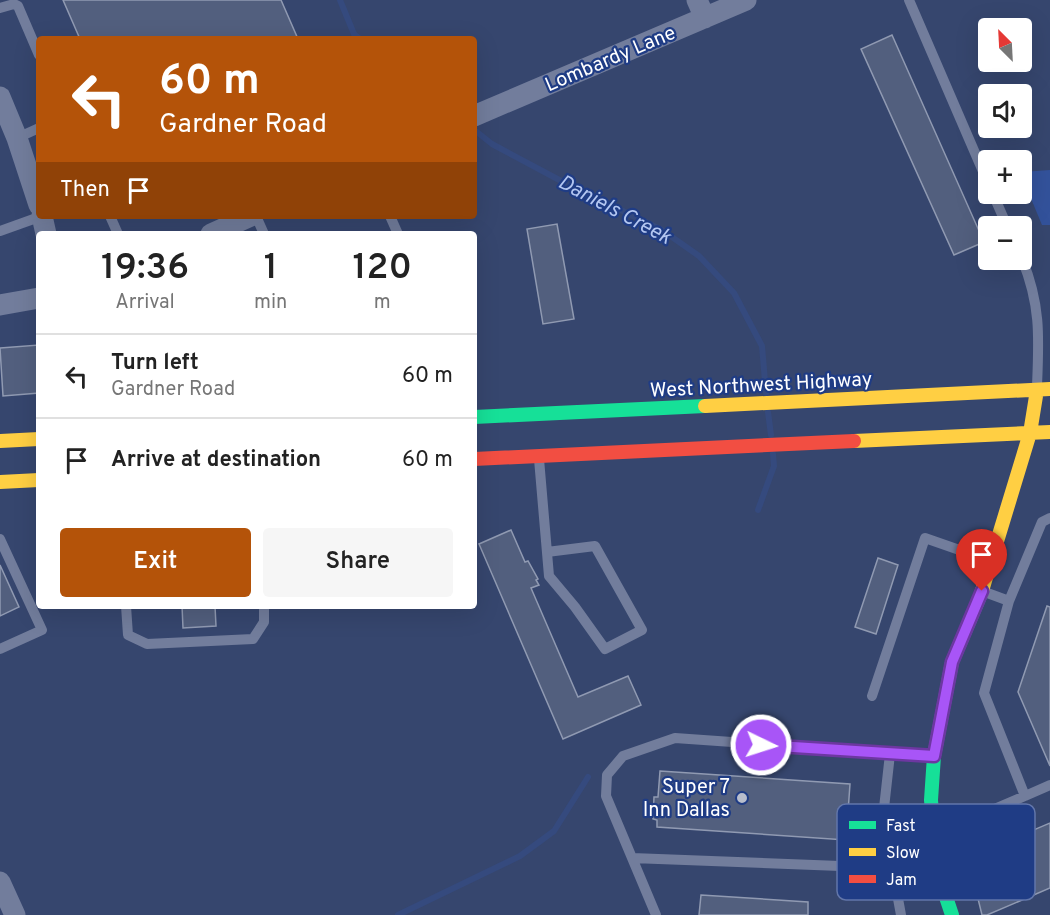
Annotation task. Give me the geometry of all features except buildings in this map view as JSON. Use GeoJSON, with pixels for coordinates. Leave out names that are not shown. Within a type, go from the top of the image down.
{"type":"FeatureCollection","features":[{"type":"Feature","properties":{"kind":"main road","name":"West Northwest Highway"},"geometry":{"type":"LineString","coordinates":[[477,417],[1043,389]]}},
{"type":"Feature","properties":{"kind":"main road"},"geometry":{"type":"LineString","coordinates":[[931,804],[934,756],[952,662],[982,591],[1043,389]]}},
{"type":"Feature","properties":{"kind":"main road"},"geometry":{"type":"LineString","coordinates":[[477,459],[1050,432]]}},
{"type":"Feature","properties":{"kind":"main road"},"geometry":{"type":"LineString","coordinates":[[0,441],[36,439]]}},
{"type":"Feature","properties":{"kind":"main road"},"geometry":{"type":"LineString","coordinates":[[0,482],[36,480]]}},
{"type":"Feature","properties":{"kind":"main road"},"geometry":{"type":"LineString","coordinates":[[947,900],[952,915]]}},
{"type":"Feature","properties":{"kind":"street","name":"Lombardy Lane"},"geometry":{"type":"LineString","coordinates":[[477,115],[701,9],[746,0]]}},
{"type":"Feature","properties":{"kind":"street"},"geometry":{"type":"LineString","coordinates":[[0,97],[17,138],[36,196]]}},
{"type":"Feature","properties":{"kind":"street"},"geometry":{"type":"LineString","coordinates":[[218,231],[244,219]]}},
{"type":"Feature","properties":{"kind":"street"},"geometry":{"type":"LineString","coordinates":[[0,305],[36,299]]}},
{"type":"Feature","properties":{"kind":"street"},"geometry":{"type":"LineString","coordinates":[[0,882],[15,915]]}},
{"type":"Feature","properties":{"kind":"lane"},"geometry":{"type":"LineString","coordinates":[[909,0],[978,160]]}},
{"type":"Feature","properties":{"kind":"lane"},"geometry":{"type":"LineString","coordinates":[[0,9],[14,4],[18,6],[36,49]]}},
{"type":"Feature","properties":{"kind":"lane"},"geometry":{"type":"LineString","coordinates":[[17,138],[36,129]]}},
{"type":"Feature","properties":{"kind":"lane"},"geometry":{"type":"LineString","coordinates":[[0,231],[36,218]]}},
{"type":"Feature","properties":{"kind":"lane"},"geometry":{"type":"LineString","coordinates":[[1026,270],[1038,318],[1043,389]]}},
{"type":"Feature","properties":{"kind":"lane"},"geometry":{"type":"LineString","coordinates":[[1039,336],[1050,331]]}},
{"type":"Feature","properties":{"kind":"lane"},"geometry":{"type":"LineString","coordinates":[[539,456],[547,552],[549,576],[575,607],[604,649],[642,630],[595,546],[547,552]]}},
{"type":"Feature","properties":{"kind":"lane"},"geometry":{"type":"LineString","coordinates":[[1025,796],[984,693],[1009,601],[1042,522],[1050,518]]}},
{"type":"Feature","properties":{"kind":"lane"},"geometry":{"type":"LineString","coordinates":[[872,696],[925,538],[991,561]]}},
{"type":"Feature","properties":{"kind":"lane"},"geometry":{"type":"LineString","coordinates":[[0,539],[42,630],[0,649]]}},
{"type":"Feature","properties":{"kind":"lane"},"geometry":{"type":"LineString","coordinates":[[982,591],[1009,601]]}},
{"type":"Feature","properties":{"kind":"lane"},"geometry":{"type":"LineString","coordinates":[[126,609],[128,635],[147,644],[253,639],[264,622],[264,609]]}},
{"type":"Feature","properties":{"kind":"lane"},"geometry":{"type":"LineString","coordinates":[[656,915],[606,796],[607,775],[623,756],[675,738],[934,756]]}},
{"type":"Feature","properties":{"kind":"lane"},"geometry":{"type":"LineString","coordinates":[[884,804],[890,754]]}},
{"type":"Feature","properties":{"kind":"lane"},"geometry":{"type":"LineString","coordinates":[[1006,804],[1050,785]]}},
{"type":"Feature","properties":{"kind":"lane"},"geometry":{"type":"LineString","coordinates":[[632,858],[837,866]]}},
{"type":"Feature","properties":{"kind":"lane"},"geometry":{"type":"LineString","coordinates":[[898,900],[901,915]]}},
{"type":"Feature","properties":{"kind":"shaded area"},"geometry":{"type":"Polygon","coordinates":[[[1050,170],[1050,225],[1042,225],[1032,201],[1032,171],[1050,170]]]}},
{"type":"Feature","properties":{"kind":"waterway","name":"Daniels Creek"},"geometry":{"type":"LineString","coordinates":[[340,0],[356,36]]}},
{"type":"Feature","properties":{"kind":"waterway","name":"Daniels Creek"},"geometry":{"type":"LineString","coordinates":[[477,132],[492,144],[565,183],[662,230],[699,256],[734,293],[762,346],[766,393]]}},
{"type":"Feature","properties":{"kind":"waterway","name":"Daniels Creek"},"geometry":{"type":"LineString","coordinates":[[768,412],[771,435]]}},
{"type":"Feature","properties":{"kind":"waterway","name":"Daniels Creek"},"geometry":{"type":"LineString","coordinates":[[758,510],[774,466],[773,454]]}},
{"type":"Feature","properties":{"kind":"waterway","name":"Daniels Creek"},"geometry":{"type":"LineString","coordinates":[[398,915],[520,856],[554,831],[588,777]]}},
{"type":"Feature","properties":{"kind":"traffic: fast"},"geometry":{"type":"LineString","coordinates":[[477,417],[705,406]]}},
{"type":"Feature","properties":{"kind":"traffic: fast"},"geometry":{"type":"LineString","coordinates":[[931,804],[934,756],[952,662],[981,594]]}},
{"type":"Feature","properties":{"kind":"traffic: fast"},"geometry":{"type":"LineString","coordinates":[[947,900],[952,915]]}},
{"type":"Feature","properties":{"kind":"traffic: slow"},"geometry":{"type":"LineString","coordinates":[[705,406],[1050,389]]}},
{"type":"Feature","properties":{"kind":"traffic: slow"},"geometry":{"type":"LineString","coordinates":[[981,594],[1030,433],[1037,390]]}},
{"type":"Feature","properties":{"kind":"traffic: slow"},"geometry":{"type":"LineString","coordinates":[[854,441],[1050,432]]}},
{"type":"Feature","properties":{"kind":"traffic: slow"},"geometry":{"type":"LineString","coordinates":[[0,441],[36,439]]}},
{"type":"Feature","properties":{"kind":"traffic: slow"},"geometry":{"type":"LineString","coordinates":[[0,482],[36,480]]}},
{"type":"Feature","properties":{"kind":"traffic: jam"},"geometry":{"type":"LineString","coordinates":[[477,459],[854,441]]}},
{"type":"Feature","properties":{"kind":"place","name":"Super 7 Inn Dallas"},"geometry":{"type":"Point","coordinates":[742,798]}},
{"type":"Feature","properties":{"kind":"route"},"geometry":{"type":"LineString","coordinates":[[761,745],[934,756],[952,662],[982,591]]}}]}
